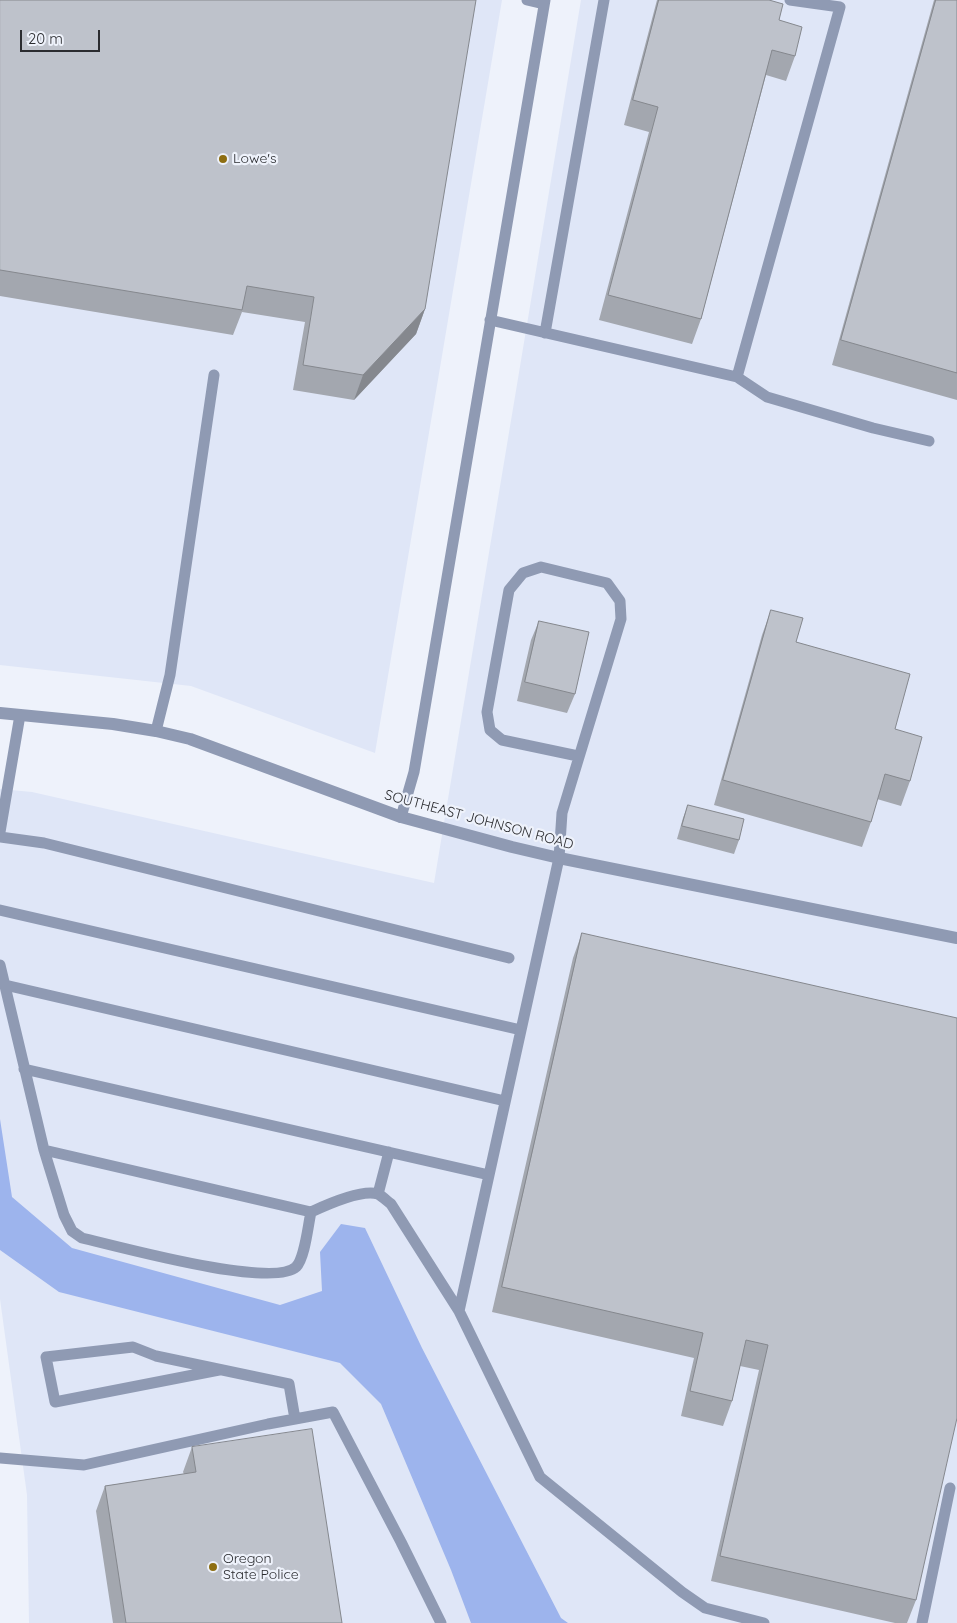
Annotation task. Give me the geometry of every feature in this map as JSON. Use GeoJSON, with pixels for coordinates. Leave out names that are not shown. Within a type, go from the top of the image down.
{"type":"FeatureCollection","features":[{"type":"Feature","properties":{"kind":"street","name":"SOUTHEAST JOHNSON ROAD"},"geometry":{"type":"LineString","coordinates":[[0,713],[113,724],[156,731],[190,740],[402,817],[512,847],[957,938]]}},
{"type":"Feature","properties":{"kind":"lane"},"geometry":{"type":"LineString","coordinates":[[402,817],[414,772],[544,2],[527,0]]}},
{"type":"Feature","properties":{"kind":"lane"},"geometry":{"type":"LineString","coordinates":[[545,333],[604,0]]}},
{"type":"Feature","properties":{"kind":"lane"},"geometry":{"type":"LineString","coordinates":[[737,377],[840,7],[790,0]]}},
{"type":"Feature","properties":{"kind":"lane"},"geometry":{"type":"LineString","coordinates":[[490,320],[737,377],[767,397],[873,428],[929,441]]}},
{"type":"Feature","properties":{"kind":"lane"},"geometry":{"type":"LineString","coordinates":[[156,731],[170,675],[214,375]]}},
{"type":"Feature","properties":{"kind":"lane"},"geometry":{"type":"LineString","coordinates":[[459,1311],[559,858],[562,813],[621,620],[620,601],[607,583],[541,567],[523,573],[509,590],[487,712],[490,730],[502,740],[578,756]]}},
{"type":"Feature","properties":{"kind":"lane"},"geometry":{"type":"LineString","coordinates":[[0,832],[20,714]]}},
{"type":"Feature","properties":{"kind":"lane"},"geometry":{"type":"LineString","coordinates":[[0,837],[44,843],[509,958]]}},
{"type":"Feature","properties":{"kind":"lane"},"geometry":{"type":"LineString","coordinates":[[0,910],[521,1030]]}},
{"type":"Feature","properties":{"kind":"lane"},"geometry":{"type":"LineString","coordinates":[[0,965],[44,1150],[64,1215],[72,1231],[82,1238],[219,1269],[283,1273],[295,1268],[301,1261],[311,1212]]}},
{"type":"Feature","properties":{"kind":"lane"},"geometry":{"type":"LineString","coordinates":[[5,985],[505,1101]]}},
{"type":"Feature","properties":{"kind":"lane"},"geometry":{"type":"LineString","coordinates":[[24,1069],[489,1175]]}},
{"type":"Feature","properties":{"kind":"lane"},"geometry":{"type":"LineString","coordinates":[[44,1150],[311,1212],[335,1202],[366,1193],[378,1194],[391,1204],[459,1311],[540,1477],[682,1592],[705,1608],[764,1623]]}},
{"type":"Feature","properties":{"kind":"lane"},"geometry":{"type":"LineString","coordinates":[[378,1194],[389,1152]]}},
{"type":"Feature","properties":{"kind":"lane"},"geometry":{"type":"LineString","coordinates":[[219,1370],[55,1402],[46,1357],[133,1347],[156,1356],[289,1384],[295,1419]]}},
{"type":"Feature","properties":{"kind":"lane"},"geometry":{"type":"LineString","coordinates":[[0,1458],[84,1465],[333,1412],[441,1623]]}},
{"type":"Feature","properties":{"kind":"lane"},"geometry":{"type":"LineString","coordinates":[[922,1623],[950,1488]]}},
{"type":"Feature","properties":{"kind":"shaded area"},"geometry":{"type":"Polygon","coordinates":[[[0,0],[502,0],[375,753],[191,686],[0,665],[0,0]]]}},
{"type":"Feature","properties":{"kind":"shaded area"},"geometry":{"type":"Polygon","coordinates":[[[581,0],[957,0],[957,1623],[29,1623],[27,1495],[0,1299],[0,789],[32,792],[434,883],[581,0]]]}},
{"type":"Feature","properties":{"kind":"shaded area"},"geometry":{"type":"Polygon","coordinates":[[[0,1119],[12,1197],[72,1248],[280,1305],[322,1291],[320,1252],[341,1224],[365,1228],[422,1348],[561,1618],[568,1623],[471,1623],[451,1570],[381,1404],[340,1363],[59,1292],[0,1250],[0,1119]]]}},
{"type":"Feature","properties":{"kind":"building","name":"Lowe's"},"geometry":{"type":"Polygon","coordinates":[[[0,0],[476,0],[425,309],[363,375],[303,365],[314,297],[247,286],[242,310],[0,270],[0,0]]]}},
{"type":"Feature","properties":{"kind":"building"},"geometry":{"type":"Polygon","coordinates":[[[659,0],[769,0],[783,4],[779,20],[802,27],[795,56],[772,50],[701,319],[608,295],[658,107],[633,100],[659,0]]]}},
{"type":"Feature","properties":{"kind":"building"},"geometry":{"type":"Polygon","coordinates":[[[936,0],[957,0],[957,373],[841,340],[936,0]]]}},
{"type":"Feature","properties":{"kind":"building"},"geometry":{"type":"Polygon","coordinates":[[[771,610],[803,618],[796,642],[910,674],[895,729],[922,737],[910,781],[885,774],[871,822],[723,780],[771,610]]]}},
{"type":"Feature","properties":{"kind":"building"},"geometry":{"type":"Polygon","coordinates":[[[539,621],[589,632],[575,694],[525,682],[539,621]]]}},
{"type":"Feature","properties":{"kind":"building"},"geometry":{"type":"Polygon","coordinates":[[[688,805],[744,819],[739,840],[682,826],[688,805]]]}},
{"type":"Feature","properties":{"kind":"building"},"geometry":{"type":"Polygon","coordinates":[[[582,933],[957,1018],[957,1418],[916,1600],[720,1556],[768,1345],[746,1340],[732,1401],[690,1391],[703,1333],[502,1287],[582,933]]]}},
{"type":"Feature","properties":{"kind":"building","name":"Oregon State Police"},"geometry":{"type":"Polygon","coordinates":[[[312,1429],[342,1623],[126,1623],[105,1486],[196,1472],[192,1447],[312,1429]]]}},
{"type":"Feature","properties":{"kind":"place","name":"Lowe's"},"geometry":{"type":"Point","coordinates":[223,159]}},
{"type":"Feature","properties":{"kind":"place","name":"Oregon State Police"},"geometry":{"type":"Point","coordinates":[213,1567]}}]}
